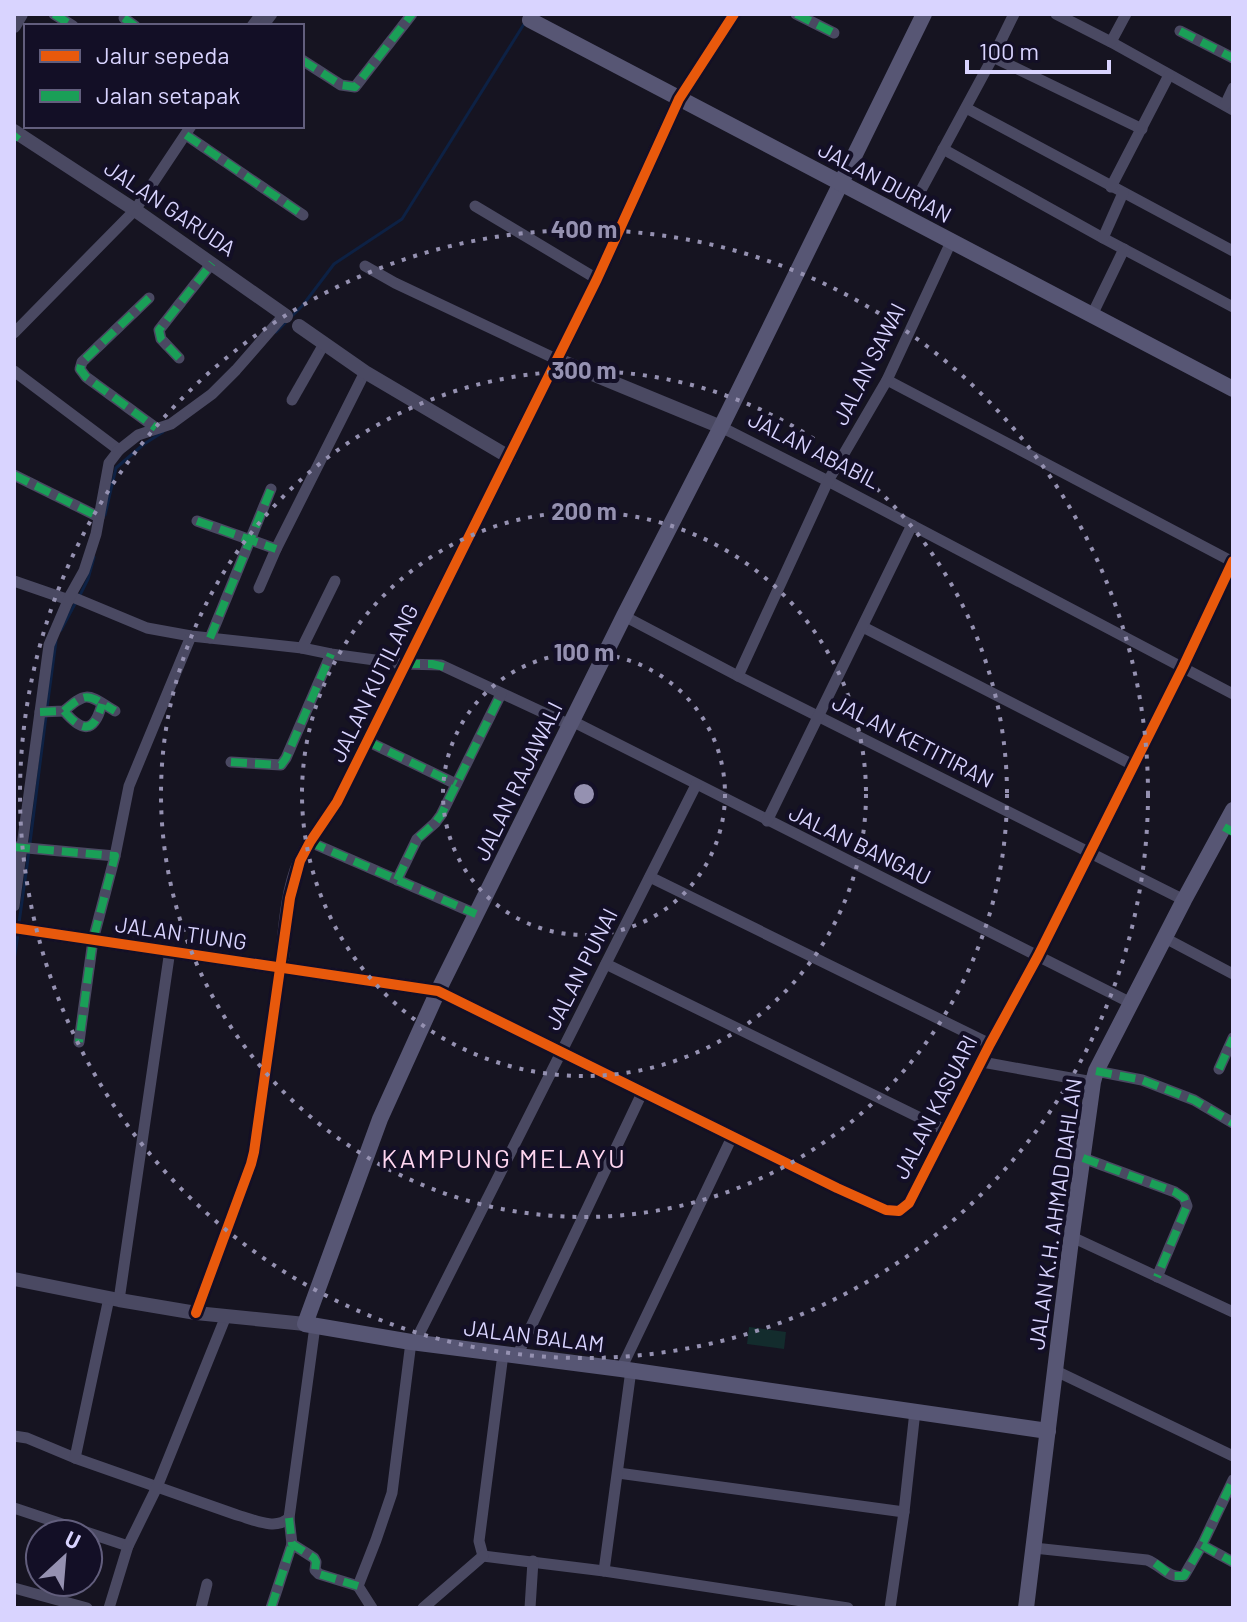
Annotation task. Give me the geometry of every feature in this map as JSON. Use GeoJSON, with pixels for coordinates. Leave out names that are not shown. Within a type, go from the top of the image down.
{"type":"FeatureCollection","features":[{"type":"Feature","properties":{"kind":"main road","name":"JALAN RAJAWALI"},"geometry":{"type":"LineString","coordinates":[[310,1325],[380,1119],[438,991],[924,14]]}},
{"type":"Feature","properties":{"kind":"main road","name":"JALAN DURIAN"},"geometry":{"type":"LineString","coordinates":[[523,17],[1233,389]]}},
{"type":"Feature","properties":{"kind":"main road","name":"JALAN K.H. AHMAD DAHLAN"},"geometry":{"type":"LineString","coordinates":[[1026,1608],[1095,1076],[1184,900],[1228,829],[1233,810]]}},
{"type":"Feature","properties":{"kind":"main road","name":"JALAN BALAM"},"geometry":{"type":"LineString","coordinates":[[310,1325],[1048,1431]]}},
{"type":"Feature","properties":{"kind":"street"},"geometry":{"type":"LineString","coordinates":[[14,26],[21,14]]}},
{"type":"Feature","properties":{"kind":"street"},"geometry":{"type":"LineString","coordinates":[[304,61],[341,85],[355,87],[412,14]]}},
{"type":"Feature","properties":{"kind":"street"},"geometry":{"type":"LineString","coordinates":[[679,99],[734,14]]}},
{"type":"Feature","properties":{"kind":"street"},"geometry":{"type":"LineString","coordinates":[[796,14],[834,33]]}},
{"type":"Feature","properties":{"kind":"street"},"geometry":{"type":"LineString","coordinates":[[920,192],[1014,14]]}},
{"type":"Feature","properties":{"kind":"street"},"geometry":{"type":"LineString","coordinates":[[1056,14],[1229,107],[1233,88]]}},
{"type":"Feature","properties":{"kind":"street"},"geometry":{"type":"LineString","coordinates":[[1111,42],[1126,14]]}},
{"type":"Feature","properties":{"kind":"street"},"geometry":{"type":"LineString","coordinates":[[124,18],[132,24]]}},
{"type":"Feature","properties":{"kind":"street"},"geometry":{"type":"LineString","coordinates":[[1180,31],[1233,58]]}},
{"type":"Feature","properties":{"kind":"street"},"geometry":{"type":"LineString","coordinates":[[993,57],[1142,129]]}},
{"type":"Feature","properties":{"kind":"street"},"geometry":{"type":"LineString","coordinates":[[1111,187],[1169,75]]}},
{"type":"Feature","properties":{"kind":"street","name":"JALAN KUTILANG"},"geometry":{"type":"LineString","coordinates":[[196,1313],[251,1164],[290,898],[300,861],[337,802],[509,457],[597,279],[679,99]]}},
{"type":"Feature","properties":{"kind":"street"},"geometry":{"type":"LineString","coordinates":[[966,108],[1233,251]]}},
{"type":"Feature","properties":{"kind":"street"},"geometry":{"type":"LineString","coordinates":[[17,326],[135,210],[189,130],[303,215]]}},
{"type":"Feature","properties":{"kind":"street","name":"JALAN GARUDA"},"geometry":{"type":"LineString","coordinates":[[15,135],[135,210],[299,326]]}},
{"type":"Feature","properties":{"kind":"street"},"geometry":{"type":"LineString","coordinates":[[943,149],[1233,307]]}},
{"type":"Feature","properties":{"kind":"street"},"geometry":{"type":"LineString","coordinates":[[1103,238],[1123,193]]}},
{"type":"Feature","properties":{"kind":"street"},"geometry":{"type":"LineString","coordinates":[[475,206],[597,279]]}},
{"type":"Feature","properties":{"kind":"street","name":"JALAN SAWAI"},"geometry":{"type":"LineString","coordinates":[[738,676],[828,481],[887,380],[951,242]]}},
{"type":"Feature","properties":{"kind":"street"},"geometry":{"type":"LineString","coordinates":[[1092,315],[1124,249]]}},
{"type":"Feature","properties":{"kind":"street"},"geometry":{"type":"LineString","coordinates":[[179,358],[161,339],[159,330],[212,263]]}},
{"type":"Feature","properties":{"kind":"street","name":"JALAN ABABIL"},"geometry":{"type":"LineString","coordinates":[[365,266],[556,359],[721,427],[1233,694]]}},
{"type":"Feature","properties":{"kind":"street"},"geometry":{"type":"LineString","coordinates":[[149,298],[82,362],[80,369],[86,377],[156,428]]}},
{"type":"Feature","properties":{"kind":"street"},"geometry":{"type":"LineString","coordinates":[[14,906],[51,712],[51,637],[84,571],[94,541],[107,468],[112,457],[138,435],[166,427],[212,394],[285,316]]}},
{"type":"Feature","properties":{"kind":"street"},"geometry":{"type":"LineString","coordinates":[[299,326],[365,372],[509,457]]}},
{"type":"Feature","properties":{"kind":"street"},"geometry":{"type":"LineString","coordinates":[[292,400],[324,344]]}},
{"type":"Feature","properties":{"kind":"street"},"geometry":{"type":"LineString","coordinates":[[14,371],[119,450]]}},
{"type":"Feature","properties":{"kind":"street"},"geometry":{"type":"LineString","coordinates":[[259,588],[365,372]]}},
{"type":"Feature","properties":{"kind":"street"},"geometry":{"type":"LineString","coordinates":[[887,380],[1232,564]]}},
{"type":"Feature","properties":{"kind":"street"},"geometry":{"type":"LineString","coordinates":[[14,475],[99,517]]}},
{"type":"Feature","properties":{"kind":"street"},"geometry":{"type":"LineString","coordinates":[[210,638],[271,489]]}},
{"type":"Feature","properties":{"kind":"street"},"geometry":{"type":"LineString","coordinates":[[197,521],[276,549]]}},
{"type":"Feature","properties":{"kind":"street"},"geometry":{"type":"LineString","coordinates":[[767,821],[912,525]]}},
{"type":"Feature","properties":{"kind":"street","name":"JALAN KASUARI"},"geometry":{"type":"LineString","coordinates":[[438,991],[837,1188],[886,1210],[899,1211],[909,1203],[1038,956],[1232,564]]}},
{"type":"Feature","properties":{"kind":"street","name":"JALAN BANGAU"},"geometry":{"type":"LineString","coordinates":[[14,581],[90,603],[147,628],[448,668],[571,723],[1131,1003]]}},
{"type":"Feature","properties":{"kind":"street"},"geometry":{"type":"LineString","coordinates":[[302,648],[335,581]]}},
{"type":"Feature","properties":{"kind":"street","name":"JALAN KETITIRAN"},"geometry":{"type":"LineString","coordinates":[[624,616],[1184,900]]}},
{"type":"Feature","properties":{"kind":"street"},"geometry":{"type":"LineString","coordinates":[[863,627],[1133,765]]}},
{"type":"Feature","properties":{"kind":"street"},"geometry":{"type":"LineString","coordinates":[[79,1042],[93,940],[129,786],[191,636]]}},
{"type":"Feature","properties":{"kind":"street"},"geometry":{"type":"LineString","coordinates":[[231,762],[281,765],[331,654]]}},
{"type":"Feature","properties":{"kind":"street"},"geometry":{"type":"LineString","coordinates":[[397,880],[415,843],[438,819],[501,694]]}},
{"type":"Feature","properties":{"kind":"street"},"geometry":{"type":"LineString","coordinates":[[51,712],[83,697],[115,711]]}},
{"type":"Feature","properties":{"kind":"street"},"geometry":{"type":"LineString","coordinates":[[51,712],[86,726],[94,722],[102,704]]}},
{"type":"Feature","properties":{"kind":"street"},"geometry":{"type":"LineString","coordinates":[[367,741],[456,784]]}},
{"type":"Feature","properties":{"kind":"street","name":"JALAN PUNAI"},"geometry":{"type":"LineString","coordinates":[[358,1586],[392,1493],[413,1342],[696,785]]}},
{"type":"Feature","properties":{"kind":"street"},"geometry":{"type":"LineString","coordinates":[[310,842],[476,914]]}},
{"type":"Feature","properties":{"kind":"street"},"geometry":{"type":"LineString","coordinates":[[25,848],[115,856]]}},
{"type":"Feature","properties":{"kind":"street"},"geometry":{"type":"LineString","coordinates":[[650,877],[990,1044]]}},
{"type":"Feature","properties":{"kind":"street","name":"JALAN TIUNG"},"geometry":{"type":"LineString","coordinates":[[14,928],[438,991]]}},
{"type":"Feature","properties":{"kind":"street"},"geometry":{"type":"LineString","coordinates":[[1165,938],[1233,974]]}},
{"type":"Feature","properties":{"kind":"street"},"geometry":{"type":"LineString","coordinates":[[75,1458],[114,1299],[170,950]]}},
{"type":"Feature","properties":{"kind":"street"},"geometry":{"type":"LineString","coordinates":[[606,964],[947,1131]]}},
{"type":"Feature","properties":{"kind":"street"},"geometry":{"type":"LineString","coordinates":[[1219,1069],[1233,1038]]}},
{"type":"Feature","properties":{"kind":"street"},"geometry":{"type":"LineString","coordinates":[[982,1062],[1142,1080],[1194,1100],[1233,1123]]}},
{"type":"Feature","properties":{"kind":"street"},"geometry":{"type":"LineString","coordinates":[[483,1556],[479,1541],[510,1355],[643,1091]]}},
{"type":"Feature","properties":{"kind":"street"},"geometry":{"type":"LineString","coordinates":[[604,1571],[618,1473],[626,1370],[733,1135]]}},
{"type":"Feature","properties":{"kind":"street"},"geometry":{"type":"LineString","coordinates":[[1083,1158],[1175,1192],[1186,1202],[1157,1277]]}},
{"type":"Feature","properties":{"kind":"street"},"geometry":{"type":"LineString","coordinates":[[1072,1237],[1233,1312]]}},
{"type":"Feature","properties":{"kind":"street","name":"JALAN BALAM"},"geometry":{"type":"LineString","coordinates":[[14,1279],[196,1313],[310,1325]]}},
{"type":"Feature","properties":{"kind":"street"},"geometry":{"type":"LineString","coordinates":[[109,1608],[128,1546],[157,1487],[226,1316]]}},
{"type":"Feature","properties":{"kind":"street"},"geometry":{"type":"LineString","coordinates":[[271,1608],[292,1544],[289,1518],[310,1325]]}},
{"type":"Feature","properties":{"kind":"street"},"geometry":{"type":"LineString","coordinates":[[1056,1371],[1233,1456]]}},
{"type":"Feature","properties":{"kind":"street"},"geometry":{"type":"LineString","coordinates":[[890,1608],[915,1411]]}},
{"type":"Feature","properties":{"kind":"street"},"geometry":{"type":"LineString","coordinates":[[14,1436],[261,1522],[278,1525],[289,1518]]}},
{"type":"Feature","properties":{"kind":"street"},"geometry":{"type":"LineString","coordinates":[[618,1473],[904,1512]]}},
{"type":"Feature","properties":{"kind":"street"},"geometry":{"type":"LineString","coordinates":[[1034,1548],[1147,1560],[1172,1576],[1181,1577],[1202,1545],[1233,1480]]}},
{"type":"Feature","properties":{"kind":"street"},"geometry":{"type":"LineString","coordinates":[[14,1508],[128,1546]]}},
{"type":"Feature","properties":{"kind":"street"},"geometry":{"type":"LineString","coordinates":[[292,1544],[314,1558],[315,1570],[319,1574],[358,1586],[372,1608]]}},
{"type":"Feature","properties":{"kind":"street"},"geometry":{"type":"LineString","coordinates":[[1202,1545],[1233,1562]]}},
{"type":"Feature","properties":{"kind":"street"},"geometry":{"type":"LineString","coordinates":[[423,1608],[483,1556],[848,1608]]}},
{"type":"Feature","properties":{"kind":"street"},"geometry":{"type":"LineString","coordinates":[[530,1608],[533,1561]]}},
{"type":"Feature","properties":{"kind":"street"},"geometry":{"type":"LineString","coordinates":[[201,1608],[207,1584]]}},
{"type":"Feature","properties":{"kind":"street"},"geometry":{"type":"LineString","coordinates":[[14,1588],[87,1608]]}},
{"type":"Feature","properties":{"kind":"green space"},"geometry":{"type":"Polygon","coordinates":[[[749,1327],[786,1332],[784,1349],[747,1344],[749,1327]]]}},
{"type":"Feature","properties":{"kind":"waterway"},"geometry":{"type":"LineString","coordinates":[[276,332],[303,305],[334,264],[402,219],[524,24]]}},
{"type":"Feature","properties":{"kind":"waterway"},"geometry":{"type":"LineString","coordinates":[[105,515],[116,468],[163,432]]}},
{"type":"Feature","properties":{"kind":"waterway"},"geometry":{"type":"LineString","coordinates":[[80,595],[94,557]]}},
{"type":"Feature","properties":{"kind":"waterway"},"geometry":{"type":"LineString","coordinates":[[61,630],[76,602]]}},
{"type":"Feature","properties":{"kind":"waterway"},"geometry":{"type":"LineString","coordinates":[[47,708],[56,641]]}},
{"type":"Feature","properties":{"kind":"waterway"},"geometry":{"type":"LineString","coordinates":[[30,843],[46,716]]}},
{"type":"Feature","properties":{"kind":"waterway"},"geometry":{"type":"LineString","coordinates":[[19,923],[29,851]]}},
{"type":"Feature","properties":{"kind":"waterway"},"geometry":{"type":"LineString","coordinates":[[14,961],[18,934]]}},
{"type":"Feature","properties":{"kind":"marked path"},"geometry":{"type":"LineString","coordinates":[[54,14],[70,24]]}},
{"type":"Feature","properties":{"kind":"marked path"},"geometry":{"type":"LineString","coordinates":[[304,61],[341,85],[355,87],[412,14]]}},
{"type":"Feature","properties":{"kind":"marked path"},"geometry":{"type":"LineString","coordinates":[[796,14],[834,33]]}},
{"type":"Feature","properties":{"kind":"marked path"},"geometry":{"type":"LineString","coordinates":[[124,18],[132,24]]}},
{"type":"Feature","properties":{"kind":"marked path"},"geometry":{"type":"LineString","coordinates":[[1180,31],[1233,58]]}},
{"type":"Feature","properties":{"kind":"marked path"},"geometry":{"type":"LineString","coordinates":[[14,139],[18,134]]}},
{"type":"Feature","properties":{"kind":"marked path"},"geometry":{"type":"LineString","coordinates":[[186,135],[303,215]]}},
{"type":"Feature","properties":{"kind":"marked path"},"geometry":{"type":"LineString","coordinates":[[179,358],[161,339],[159,330],[212,263]]}},
{"type":"Feature","properties":{"kind":"marked path"},"geometry":{"type":"LineString","coordinates":[[149,298],[82,362],[80,369],[86,377],[156,428]]}},
{"type":"Feature","properties":{"kind":"marked path"},"geometry":{"type":"LineString","coordinates":[[14,475],[99,517]]}},
{"type":"Feature","properties":{"kind":"marked path"},"geometry":{"type":"LineString","coordinates":[[210,638],[271,489]]}},
{"type":"Feature","properties":{"kind":"marked path"},"geometry":{"type":"LineString","coordinates":[[197,521],[276,549]]}},
{"type":"Feature","properties":{"kind":"marked path"},"geometry":{"type":"LineString","coordinates":[[231,762],[281,765],[331,654]]}},
{"type":"Feature","properties":{"kind":"marked path"},"geometry":{"type":"LineString","coordinates":[[404,664],[432,664],[448,668]]}},
{"type":"Feature","properties":{"kind":"marked path"},"geometry":{"type":"LineString","coordinates":[[397,880],[417,839],[441,815],[501,694]]}},
{"type":"Feature","properties":{"kind":"marked path"},"geometry":{"type":"LineString","coordinates":[[40,712],[64,711],[78,700],[88,697],[115,711]]}},
{"type":"Feature","properties":{"kind":"marked path"},"geometry":{"type":"LineString","coordinates":[[64,711],[76,723],[87,727],[95,721],[102,704]]}},
{"type":"Feature","properties":{"kind":"marked path"},"geometry":{"type":"LineString","coordinates":[[367,741],[456,784]]}},
{"type":"Feature","properties":{"kind":"marked path"},"geometry":{"type":"LineString","coordinates":[[1224,827],[1233,832]]}},
{"type":"Feature","properties":{"kind":"marked path"},"geometry":{"type":"LineString","coordinates":[[310,842],[476,914]]}},
{"type":"Feature","properties":{"kind":"marked path"},"geometry":{"type":"LineString","coordinates":[[14,847],[115,856],[93,940],[79,1042]]}},
{"type":"Feature","properties":{"kind":"marked path"},"geometry":{"type":"LineString","coordinates":[[1219,1069],[1233,1038]]}},
{"type":"Feature","properties":{"kind":"marked path"},"geometry":{"type":"LineString","coordinates":[[1096,1071],[1142,1080],[1194,1100],[1233,1123]]}},
{"type":"Feature","properties":{"kind":"marked path"},"geometry":{"type":"LineString","coordinates":[[1083,1158],[1184,1198],[1187,1206],[1157,1277]]}},
{"type":"Feature","properties":{"kind":"marked path"},"geometry":{"type":"LineString","coordinates":[[1155,1563],[1172,1576],[1184,1576],[1233,1480]]}},
{"type":"Feature","properties":{"kind":"marked path"},"geometry":{"type":"LineString","coordinates":[[289,1518],[292,1544],[314,1558],[315,1570],[319,1574],[358,1586]]}},
{"type":"Feature","properties":{"kind":"marked path"},"geometry":{"type":"LineString","coordinates":[[271,1608],[292,1544]]}},
{"type":"Feature","properties":{"kind":"marked path"},"geometry":{"type":"LineString","coordinates":[[1202,1545],[1233,1562]]}},
{"type":"Feature","properties":{"kind":"cycle path"},"geometry":{"type":"LineString","coordinates":[[196,1313],[254,1152],[290,898],[300,861],[337,802],[597,279],[679,99],[734,14]]}},
{"type":"Feature","properties":{"kind":"cycle path"},"geometry":{"type":"LineString","coordinates":[[14,928],[438,991],[837,1188],[886,1210],[899,1211],[909,1203],[1038,956],[1233,561]]}},
{"type":"Feature","properties":{"kind":"district","name":"KAMPUNG MELAYU"},"geometry":{"type":"Point","coordinates":[504,1159]}}]}
